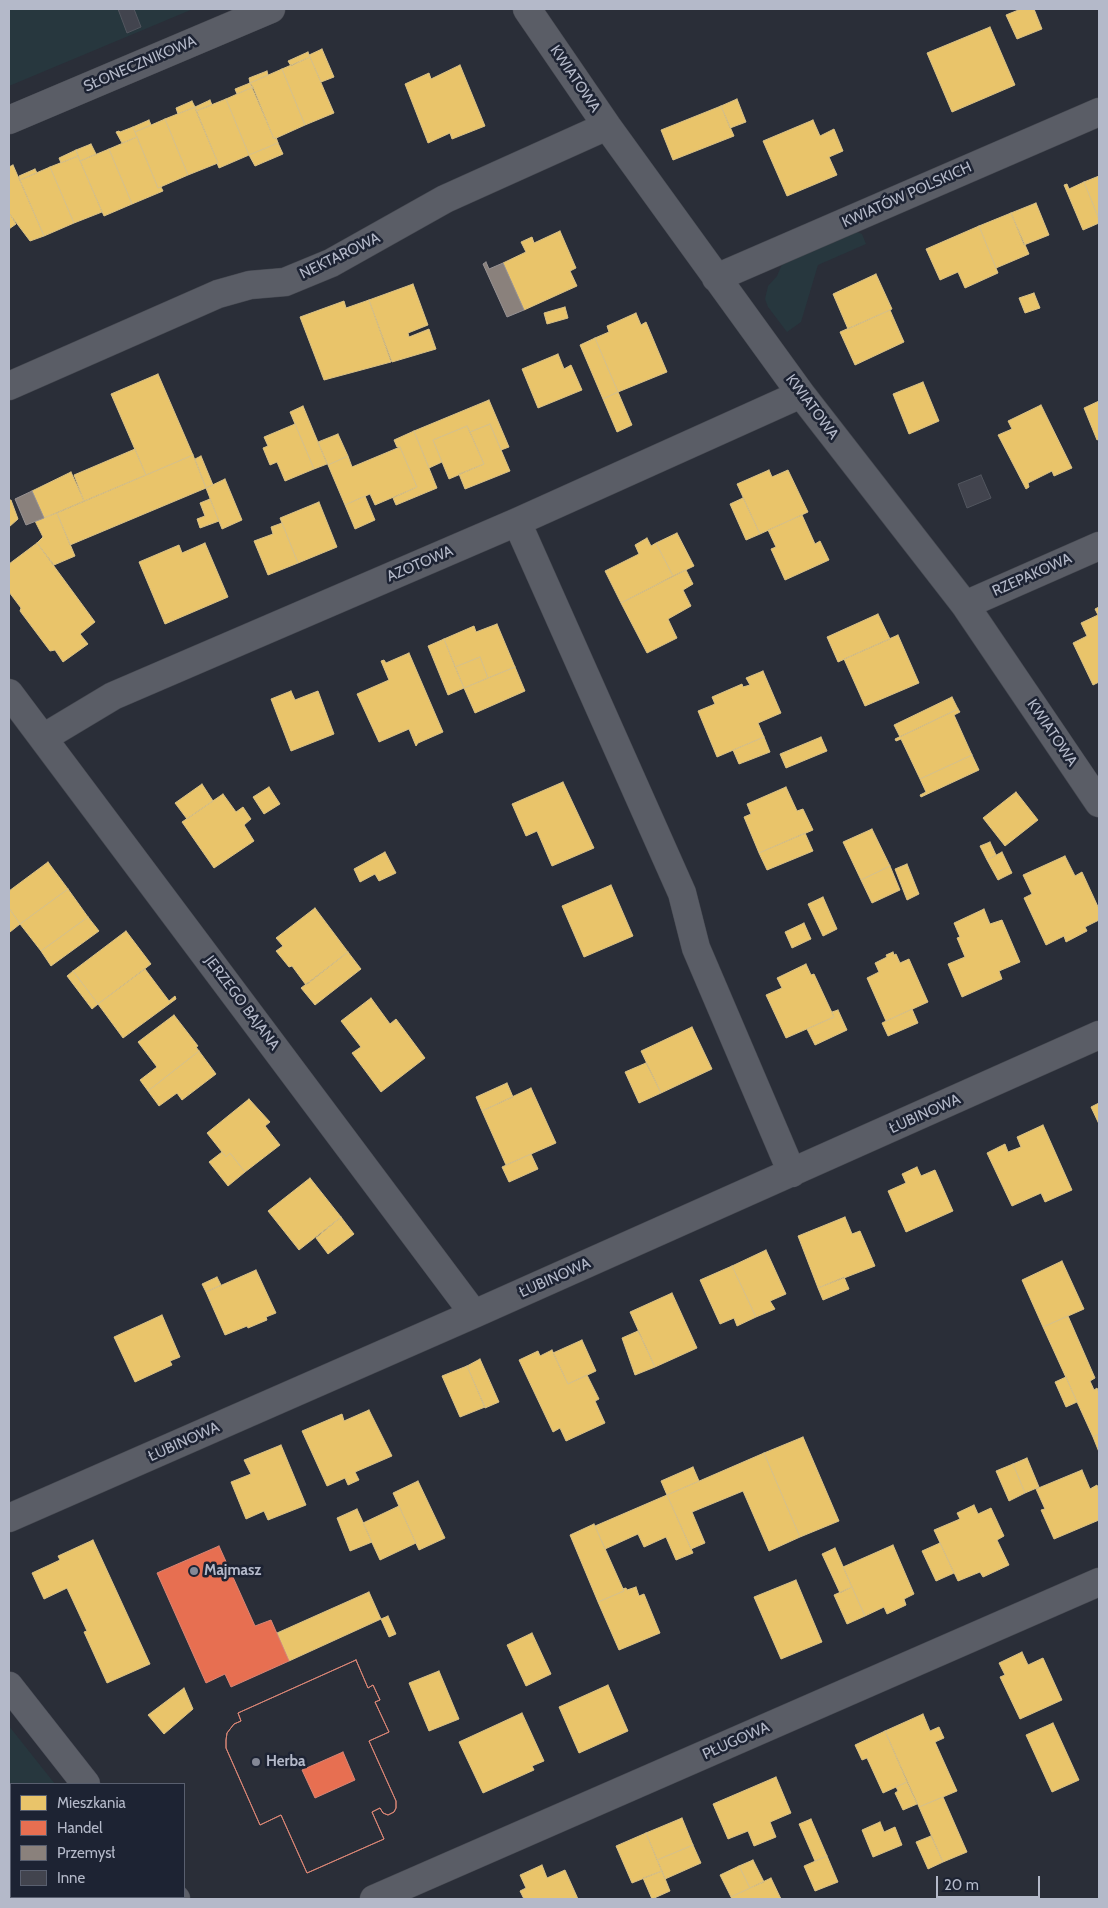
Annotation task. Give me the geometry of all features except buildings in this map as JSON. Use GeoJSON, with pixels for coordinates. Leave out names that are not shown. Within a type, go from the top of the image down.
{"type":"FeatureCollection","features":[{"type":"Feature","properties":{"kind":"main road"},"geometry":{"type":"LineString","coordinates":[[9,1686],[85,1783]]}},
{"type":"Feature","properties":{"kind":"street","name":"SŁONECZNIKOWA"},"geometry":{"type":"LineString","coordinates":[[9,120],[271,9]]}},
{"type":"Feature","properties":{"kind":"street","name":"KWIATOWA"},"geometry":{"type":"LineString","coordinates":[[527,9],[607,126],[801,394],[966,605],[1099,803]]}},
{"type":"Feature","properties":{"kind":"street","name":"KWIATÓW POLSKICH"},"geometry":{"type":"LineString","coordinates":[[716,278],[1099,112]]}},
{"type":"Feature","properties":{"kind":"street","name":"NEKTAROWA"},"geometry":{"type":"LineString","coordinates":[[9,386],[218,294],[250,285],[285,282],[331,263],[445,199],[607,126]]}},
{"type":"Feature","properties":{"kind":"street","name":"AZOTOWA"},"geometry":{"type":"LineString","coordinates":[[43,738],[113,696],[517,522],[801,394]]}},
{"type":"Feature","properties":{"kind":"street"},"geometry":{"type":"LineString","coordinates":[[517,522],[682,893],[696,948],[792,1173]]}},
{"type":"Feature","properties":{"kind":"street","name":"RZEPAKOWA"},"geometry":{"type":"LineString","coordinates":[[966,605],[1099,546]]}},
{"type":"Feature","properties":{"kind":"street","name":"JERZEGO BAJANA"},"geometry":{"type":"LineString","coordinates":[[9,693],[474,1314]]}},
{"type":"Feature","properties":{"kind":"street","name":"ŁUBINOWA"},"geometry":{"type":"LineString","coordinates":[[9,1518],[1099,1036]]}},
{"type":"Feature","properties":{"kind":"street","name":"PŁUGOWA"},"geometry":{"type":"LineString","coordinates":[[374,1899],[1099,1582]]}},
{"type":"Feature","properties":{"kind":"shaded area"},"geometry":{"type":"Polygon","coordinates":[[[9,9],[193,9],[9,86],[9,9]]]}},
{"type":"Feature","properties":{"kind":"shaded area"},"geometry":{"type":"Polygon","coordinates":[[[855,231],[862,234],[866,244],[818,265],[801,322],[787,332],[768,307],[765,299],[768,286],[777,276],[783,262],[855,231]]]}},
{"type":"Feature","properties":{"kind":"shaded area"},"geometry":{"type":"Polygon","coordinates":[[[9,1726],[54,1783],[10,1783],[10,1798],[9,1726]]]}},
{"type":"Feature","properties":{"kind":"shaded area"},"geometry":{"type":"Polygon","coordinates":[[[54,1898],[122,1899],[55,1899],[54,1898]]]}},
{"type":"Feature","properties":{"kind":"place","name":"Majmasz"},"geometry":{"type":"Point","coordinates":[194,1571]}},
{"type":"Feature","properties":{"kind":"place","name":"Herba"},"geometry":{"type":"Point","coordinates":[256,1762]}}]}
